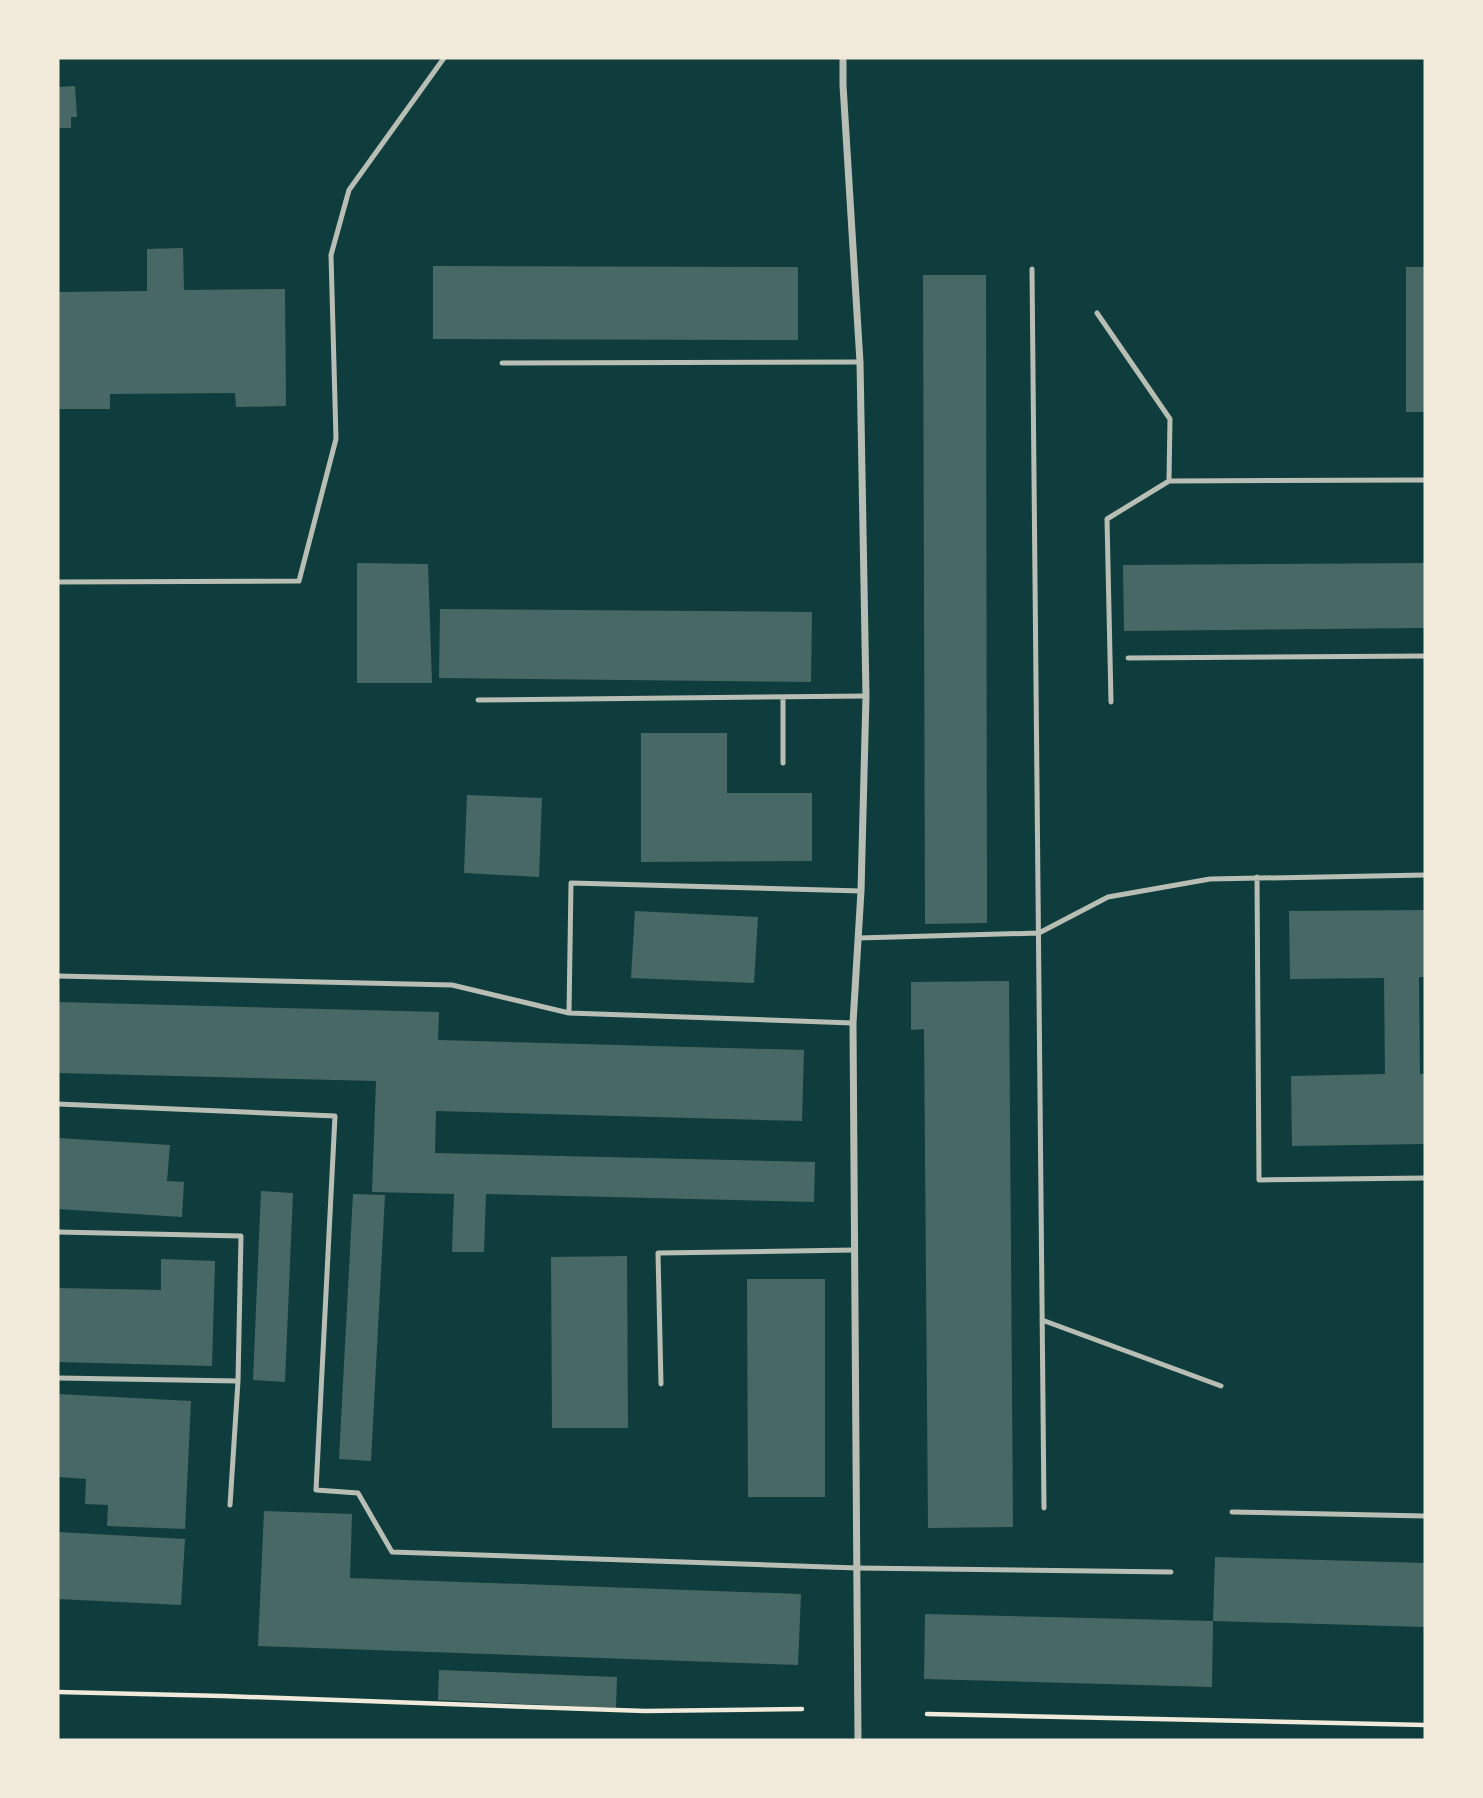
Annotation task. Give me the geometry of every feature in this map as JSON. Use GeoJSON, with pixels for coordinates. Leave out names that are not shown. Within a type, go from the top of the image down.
{"type":"FeatureCollection","features":[{"type":"Feature","properties":{"kind":"street"},"geometry":{"type":"LineString","coordinates":[[843,58],[842,85],[860,362],[866,696],[861,891],[853,1023],[858,1740]]}},
{"type":"Feature","properties":{"kind":"lane"},"geometry":{"type":"LineString","coordinates":[[58,582],[299,581],[336,439],[331,255],[349,190],[444,58]]}},
{"type":"Feature","properties":{"kind":"lane"},"geometry":{"type":"LineString","coordinates":[[1032,269],[1044,1508]]}},
{"type":"Feature","properties":{"kind":"lane"},"geometry":{"type":"LineString","coordinates":[[1097,313],[1170,419],[1169,481]]}},
{"type":"Feature","properties":{"kind":"lane"},"geometry":{"type":"LineString","coordinates":[[502,363],[860,362]]}},
{"type":"Feature","properties":{"kind":"lane"},"geometry":{"type":"LineString","coordinates":[[1111,702],[1107,519],[1169,481],[1425,480]]}},
{"type":"Feature","properties":{"kind":"lane"},"geometry":{"type":"LineString","coordinates":[[1128,658],[1425,656]]}},
{"type":"Feature","properties":{"kind":"lane"},"geometry":{"type":"LineString","coordinates":[[478,700],[866,696]]}},
{"type":"Feature","properties":{"kind":"lane"},"geometry":{"type":"LineString","coordinates":[[783,697],[783,763]]}},
{"type":"Feature","properties":{"kind":"lane"},"geometry":{"type":"LineString","coordinates":[[858,938],[1039,933],[1108,897],[1210,879],[1425,875]]}},
{"type":"Feature","properties":{"kind":"lane"},"geometry":{"type":"LineString","coordinates":[[1256,877],[1259,1180],[1425,1178]]}},
{"type":"Feature","properties":{"kind":"lane"},"geometry":{"type":"LineString","coordinates":[[569,1013],[571,883],[861,891]]}},
{"type":"Feature","properties":{"kind":"lane"},"geometry":{"type":"LineString","coordinates":[[58,976],[452,985],[569,1013],[853,1023]]}},
{"type":"Feature","properties":{"kind":"lane"},"geometry":{"type":"LineString","coordinates":[[58,1104],[335,1116],[316,1490],[358,1493],[392,1552],[857,1568],[1171,1572]]}},
{"type":"Feature","properties":{"kind":"lane"},"geometry":{"type":"LineString","coordinates":[[58,1232],[241,1236],[238,1381],[230,1505]]}},
{"type":"Feature","properties":{"kind":"lane"},"geometry":{"type":"LineString","coordinates":[[661,1384],[658,1253],[854,1250]]}},
{"type":"Feature","properties":{"kind":"lane"},"geometry":{"type":"LineString","coordinates":[[1042,1320],[1221,1385]]}},
{"type":"Feature","properties":{"kind":"lane"},"geometry":{"type":"LineString","coordinates":[[58,1378],[238,1381]]}},
{"type":"Feature","properties":{"kind":"lane"},"geometry":{"type":"LineString","coordinates":[[1232,1512],[1425,1516]]}},
{"type":"Feature","properties":{"kind":"path"},"geometry":{"type":"LineString","coordinates":[[58,1692],[645,1711],[802,1709]]}},
{"type":"Feature","properties":{"kind":"path"},"geometry":{"type":"LineString","coordinates":[[927,1714],[1425,1725]]}},
{"type":"Feature","properties":{"kind":"building"},"geometry":{"type":"Polygon","coordinates":[[[75,86],[77,117],[71,117],[71,128],[58,128],[58,87],[75,86]]]}},
{"type":"Feature","properties":{"kind":"building"},"geometry":{"type":"Polygon","coordinates":[[[183,248],[184,290],[285,289],[286,406],[236,407],[235,393],[110,394],[110,409],[58,409],[58,292],[147,291],[147,249],[183,248]]]}},
{"type":"Feature","properties":{"kind":"building"},"geometry":{"type":"Polygon","coordinates":[[[433,266],[798,267],[798,340],[433,339],[433,266]]]}},
{"type":"Feature","properties":{"kind":"building"},"geometry":{"type":"Polygon","coordinates":[[[1406,267],[1425,267],[1425,412],[1406,412],[1406,267]]]}},
{"type":"Feature","properties":{"kind":"building"},"geometry":{"type":"Polygon","coordinates":[[[923,275],[986,275],[987,923],[925,924],[923,275]]]}},
{"type":"Feature","properties":{"kind":"building"},"geometry":{"type":"Polygon","coordinates":[[[357,563],[428,564],[432,683],[357,683],[357,563]]]}},
{"type":"Feature","properties":{"kind":"building"},"geometry":{"type":"Polygon","coordinates":[[[1425,563],[1425,628],[1124,631],[1123,565],[1425,563]]]}},
{"type":"Feature","properties":{"kind":"building"},"geometry":{"type":"Polygon","coordinates":[[[440,609],[812,612],[811,682],[439,678],[440,609]]]}},
{"type":"Feature","properties":{"kind":"building"},"geometry":{"type":"Polygon","coordinates":[[[641,733],[727,733],[727,793],[812,793],[812,861],[641,862],[641,733]]]}},
{"type":"Feature","properties":{"kind":"building"},"geometry":{"type":"Polygon","coordinates":[[[467,795],[542,798],[539,877],[464,873],[467,795]]]}},
{"type":"Feature","properties":{"kind":"building"},"geometry":{"type":"Polygon","coordinates":[[[1425,910],[1425,977],[1419,977],[1420,1074],[1425,1074],[1425,1144],[1292,1146],[1291,1076],[1385,1074],[1384,978],[1290,979],[1289,911],[1425,910]]]}},
{"type":"Feature","properties":{"kind":"building"},"geometry":{"type":"Polygon","coordinates":[[[635,911],[758,917],[754,983],[631,978],[635,911]]]}},
{"type":"Feature","properties":{"kind":"building"},"geometry":{"type":"Polygon","coordinates":[[[1009,981],[1013,1527],[928,1528],[924,1029],[911,1030],[911,982],[1009,981]]]}},
{"type":"Feature","properties":{"kind":"building"},"geometry":{"type":"Polygon","coordinates":[[[58,1002],[439,1012],[438,1040],[804,1050],[802,1121],[436,1111],[435,1153],[815,1162],[814,1202],[486,1194],[484,1252],[452,1252],[454,1194],[372,1192],[376,1081],[58,1073],[58,1002]]]}},
{"type":"Feature","properties":{"kind":"building"},"geometry":{"type":"Polygon","coordinates":[[[58,1138],[170,1145],[167,1181],[184,1182],[182,1217],[58,1209],[58,1138]]]}},
{"type":"Feature","properties":{"kind":"building"},"geometry":{"type":"Polygon","coordinates":[[[261,1191],[293,1193],[285,1382],[253,1380],[261,1191]]]}},
{"type":"Feature","properties":{"kind":"building"},"geometry":{"type":"Polygon","coordinates":[[[353,1194],[385,1195],[371,1461],[339,1459],[353,1194]]]}},
{"type":"Feature","properties":{"kind":"building"},"geometry":{"type":"Polygon","coordinates":[[[627,1256],[628,1428],[552,1428],[551,1257],[627,1256]]]}},
{"type":"Feature","properties":{"kind":"building"},"geometry":{"type":"Polygon","coordinates":[[[161,1259],[215,1261],[212,1366],[58,1362],[58,1288],[161,1290],[161,1259]]]}},
{"type":"Feature","properties":{"kind":"building"},"geometry":{"type":"Polygon","coordinates":[[[747,1279],[825,1279],[825,1497],[748,1497],[747,1279]]]}},
{"type":"Feature","properties":{"kind":"building"},"geometry":{"type":"Polygon","coordinates":[[[58,1394],[191,1401],[185,1529],[107,1526],[108,1505],[85,1504],[86,1479],[59,1477],[58,1394]]]}},
{"type":"Feature","properties":{"kind":"building"},"geometry":{"type":"Polygon","coordinates":[[[264,1511],[352,1514],[350,1578],[801,1594],[798,1665],[258,1646],[264,1511]]]}},
{"type":"Feature","properties":{"kind":"building"},"geometry":{"type":"Polygon","coordinates":[[[58,1532],[185,1539],[181,1605],[58,1599],[58,1532]]]}},
{"type":"Feature","properties":{"kind":"building"},"geometry":{"type":"Polygon","coordinates":[[[1215,1557],[1425,1563],[1425,1627],[1213,1621],[1215,1557]]]}},
{"type":"Feature","properties":{"kind":"building"},"geometry":{"type":"Polygon","coordinates":[[[925,1614],[1213,1621],[1212,1687],[924,1679],[925,1614]]]}},
{"type":"Feature","properties":{"kind":"building"},"geometry":{"type":"Polygon","coordinates":[[[439,1670],[617,1677],[616,1708],[438,1700],[439,1670]]]}}]}
